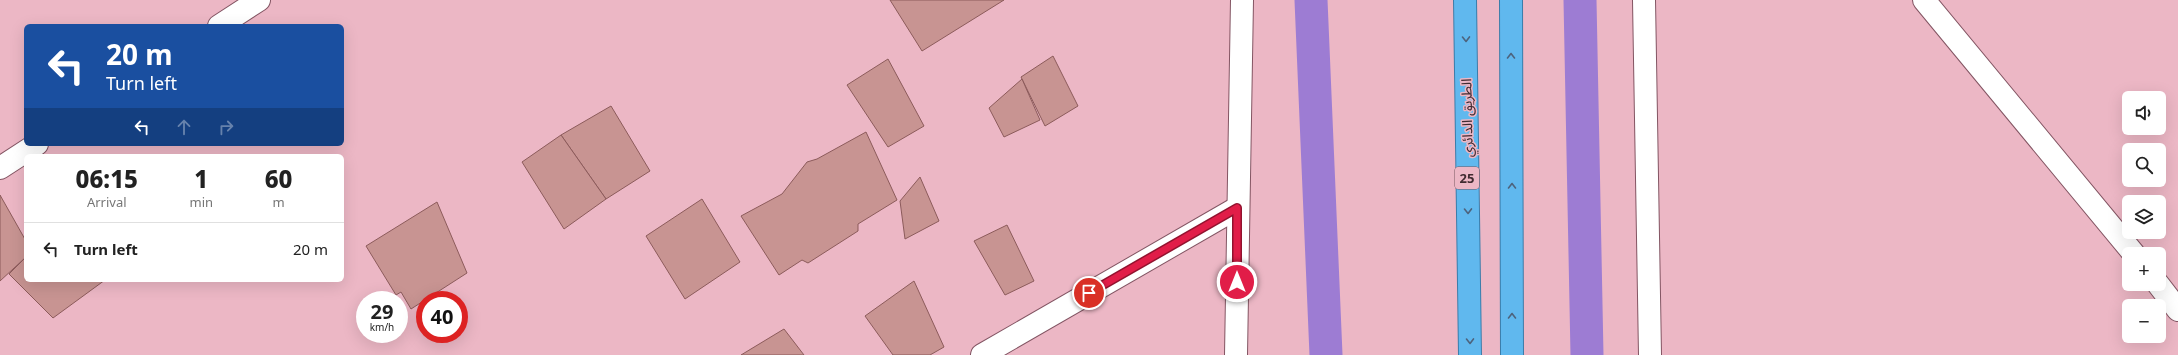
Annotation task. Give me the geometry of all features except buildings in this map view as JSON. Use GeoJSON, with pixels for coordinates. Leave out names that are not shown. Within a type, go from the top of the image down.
{"type":"FeatureCollection","features":[{"type":"Feature","properties":{"kind":"highway","name":"الطريق الدائري"},"geometry":{"type":"LineString","coordinates":[[1465,0],[1470,355]]}},
{"type":"Feature","properties":{"kind":"highway"},"geometry":{"type":"LineString","coordinates":[[1511,0],[1512,355]]}},
{"type":"Feature","properties":{"kind":"street"},"geometry":{"type":"LineString","coordinates":[[222,24],[259,0]]}},
{"type":"Feature","properties":{"kind":"street"},"geometry":{"type":"LineString","coordinates":[[1236,355],[1237,208],[1242,0]]}},
{"type":"Feature","properties":{"kind":"street"},"geometry":{"type":"LineString","coordinates":[[1644,0],[1650,355]]}},
{"type":"Feature","properties":{"kind":"street"},"geometry":{"type":"LineString","coordinates":[[1924,0],[2128,247]]}},
{"type":"Feature","properties":{"kind":"street"},"geometry":{"type":"LineString","coordinates":[[0,168],[34,146]]}},
{"type":"Feature","properties":{"kind":"street"},"geometry":{"type":"LineString","coordinates":[[982,355],[1237,208]]}},
{"type":"Feature","properties":{"kind":"street"},"geometry":{"type":"LineString","coordinates":[[2163,291],[2178,310]]}},
{"type":"Feature","properties":{"kind":"waterway"},"geometry":{"type":"LineString","coordinates":[[1311,0],[1326,355]]}},
{"type":"Feature","properties":{"kind":"waterway"},"geometry":{"type":"LineString","coordinates":[[1580,0],[1587,355]]}},
{"type":"Feature","properties":{"kind":"route"},"geometry":{"type":"LineString","coordinates":[[1089,293],[1237,208],[1237,282]]}}]}
